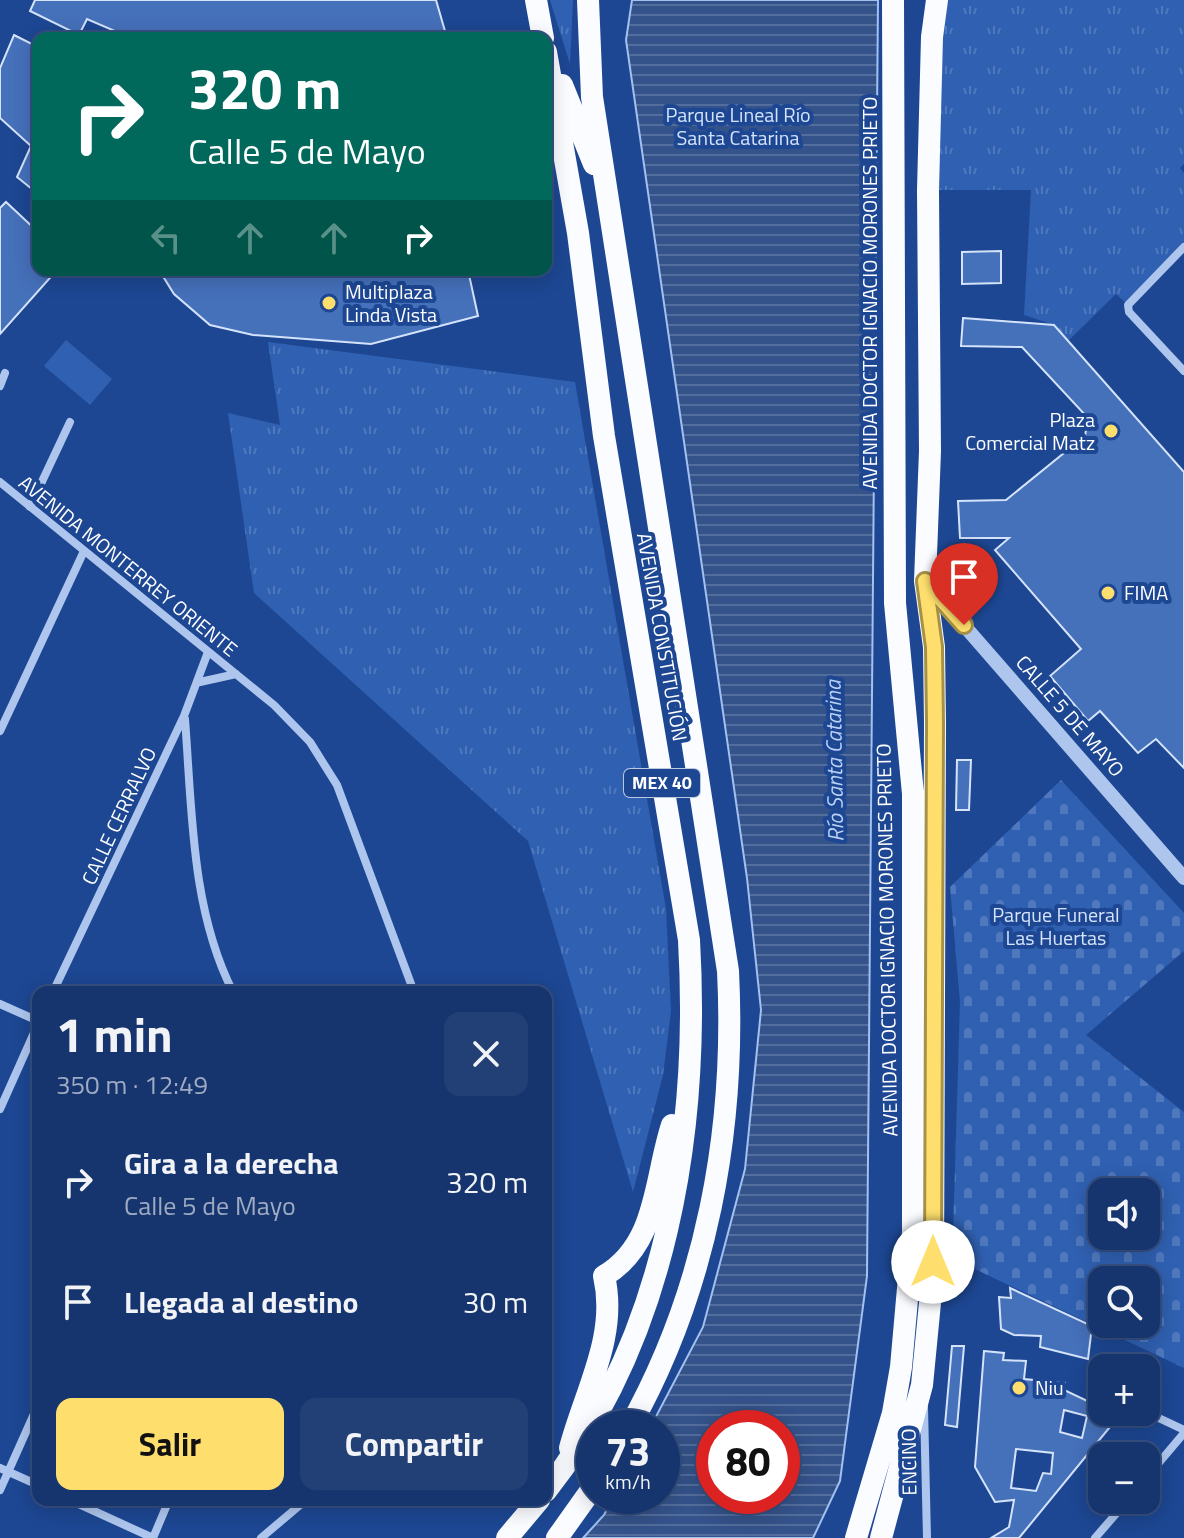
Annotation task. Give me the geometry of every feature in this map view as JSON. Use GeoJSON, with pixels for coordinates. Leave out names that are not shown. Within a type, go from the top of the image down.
{"type":"FeatureCollection","features":[{"type":"Feature","properties":{"kind":"highway","name":"AVENIDA DOCTOR IGNACIO MORONES PRIETO"},"geometry":{"type":"LineString","coordinates":[[856,1538],[893,1413],[901,1367],[913,1232],[913,794],[895,603],[893,0]]}},
{"type":"Feature","properties":{"kind":"highway"},"geometry":{"type":"LineString","coordinates":[[881,1538],[922,1385],[933,1272],[934,647],[925,581],[930,451],[928,175],[937,1]]}},
{"type":"Feature","properties":{"kind":"highway","name":"AVENIDA CONSTITUCIÓN"},"geometry":{"type":"LineString","coordinates":[[587,3],[592,97],[728,971],[730,1013],[724,1138],[709,1221],[671,1340],[638,1410]]}},
{"type":"Feature","properties":{"kind":"highway"},"geometry":{"type":"LineString","coordinates":[[535,5],[542,32]]}},
{"type":"Feature","properties":{"kind":"highway"},"geometry":{"type":"LineString","coordinates":[[552,64],[607,197]]}},
{"type":"Feature","properties":{"kind":"highway","name":"AVENIDA CONSTITUCIÓN"},"geometry":{"type":"LineString","coordinates":[[552,84],[578,233],[604,436],[689,940],[692,1012],[688,1083],[672,1200],[656,1276],[610,1391],[552,1483]]}},
{"type":"Feature","properties":{"kind":"highway"},"geometry":{"type":"LineString","coordinates":[[565,1466],[606,1330],[610,1301],[604,1276],[633,1254],[643,1235],[665,1144],[688,1083]]}},
{"type":"Feature","properties":{"kind":"highway"},"geometry":{"type":"LineString","coordinates":[[507,1538],[534,1506]]}},
{"type":"Feature","properties":{"kind":"highway"},"geometry":{"type":"LineString","coordinates":[[557,1538],[576,1511]]}},
{"type":"Feature","properties":{"kind":"street"},"geometry":{"type":"LineString","coordinates":[[1184,247],[1128,305],[1129,312],[1184,371]]}},
{"type":"Feature","properties":{"kind":"street"},"geometry":{"type":"LineString","coordinates":[[0,386],[5,373]]}},
{"type":"Feature","properties":{"kind":"street"},"geometry":{"type":"LineString","coordinates":[[30,507],[70,422]]}},
{"type":"Feature","properties":{"kind":"street","name":"AVENIDA MONTERREY ORIENTE"},"geometry":{"type":"LineString","coordinates":[[0,482],[236,674],[310,742],[337,785],[412,986]]}},
{"type":"Feature","properties":{"kind":"street"},"geometry":{"type":"LineString","coordinates":[[0,731],[84,551]]}},
{"type":"Feature","properties":{"kind":"street","name":"CALLE 5 DE MAYO"},"geometry":{"type":"LineString","coordinates":[[925,581],[1184,878]]}},
{"type":"Feature","properties":{"kind":"street","name":"CALLE CERRALVO"},"geometry":{"type":"LineString","coordinates":[[56,986],[200,682],[208,652]]}},
{"type":"Feature","properties":{"kind":"street","name":"AVENIDA MONTERREY ORIENTE"},"geometry":{"type":"LineString","coordinates":[[200,682],[236,674]]}},
{"type":"Feature","properties":{"kind":"street"},"geometry":{"type":"LineString","coordinates":[[184,716],[196,860],[210,932],[231,986]]}},
{"type":"Feature","properties":{"kind":"street"},"geometry":{"type":"LineString","coordinates":[[0,1004],[32,1020]]}},
{"type":"Feature","properties":{"kind":"street"},"geometry":{"type":"LineString","coordinates":[[0,1109],[32,1037]]}},
{"type":"Feature","properties":{"kind":"street","name":"ENCINO"},"geometry":{"type":"LineString","coordinates":[[922,1385],[927,1538]]}},
{"type":"Feature","properties":{"kind":"street"},"geometry":{"type":"LineString","coordinates":[[0,1490],[4,1470],[32,1416]]}},
{"type":"Feature","properties":{"kind":"street"},"geometry":{"type":"LineString","coordinates":[[1160,1419],[1184,1432],[1160,1461]]}},
{"type":"Feature","properties":{"kind":"street"},"geometry":{"type":"LineString","coordinates":[[4,1470],[32,1482]]}},
{"type":"Feature","properties":{"kind":"street"},"geometry":{"type":"LineString","coordinates":[[83,1506],[153,1538],[166,1506]]}},
{"type":"Feature","properties":{"kind":"street"},"geometry":{"type":"LineString","coordinates":[[261,1538],[299,1506]]}},
{"type":"Feature","properties":{"kind":"street"},"geometry":{"type":"LineString","coordinates":[[1095,1538],[1116,1514]]}},
{"type":"Feature","properties":{"kind":"green space"},"geometry":{"type":"Polygon","coordinates":[[[550,0],[573,0],[570,64],[550,0]]]}},
{"type":"Feature","properties":{"kind":"green space"},"geometry":{"type":"Polygon","coordinates":[[[939,0],[1184,0],[1184,164],[1180,168],[1184,173],[1184,247],[1128,305],[1116,294],[1068,341],[1054,325],[1024,315],[1031,190],[928,190],[939,0]]]}},
{"type":"Feature","properties":{"kind":"green space"},"geometry":{"type":"Polygon","coordinates":[[[66,340],[112,379],[90,405],[44,366],[66,340]]]}},
{"type":"Feature","properties":{"kind":"green space"},"geometry":{"type":"Polygon","coordinates":[[[268,342],[575,382],[666,909],[671,1011],[663,1075],[633,1192],[528,841],[254,593],[228,413],[280,425],[268,342]]]}},
{"type":"Feature","properties":{"kind":"green space","name":"Parque Funeral Las Huertas"},"geometry":{"type":"Polygon","coordinates":[[[1061,780],[1184,913],[1184,951],[1086,1035],[1184,1112],[1184,1368],[1121,1338],[1160,1338],[1160,1266],[1088,1266],[1088,1323],[958,1261],[953,1234],[960,1002],[950,887],[1061,780]]]}},
{"type":"Feature","properties":{"kind":"water","name":"Río Santa Catarina"},"geometry":{"type":"Polygon","coordinates":[[[632,0],[878,0],[867,1276],[840,1481],[813,1538],[583,1538],[605,1514],[680,1514],[680,1410],[659,1410],[703,1327],[745,1169],[761,1010],[747,878],[626,40],[632,0]]]}},
{"type":"Feature","properties":{"kind":"building"},"geometry":{"type":"Polygon","coordinates":[[[35,0],[436,0],[445,32],[117,32],[87,19],[80,32],[73,32],[30,11],[35,0]]]}},
{"type":"Feature","properties":{"kind":"building"},"geometry":{"type":"Polygon","coordinates":[[[14,35],[32,44],[32,189],[17,177],[31,146],[0,118],[0,68],[14,35]]]}},
{"type":"Feature","properties":{"kind":"building"},"geometry":{"type":"Polygon","coordinates":[[[6,202],[32,226],[32,276],[52,276],[0,334],[0,208],[6,202]]]}},
{"type":"Feature","properties":{"kind":"building"},"geometry":{"type":"Polygon","coordinates":[[[1001,251],[1001,283],[962,284],[962,252],[1001,251]]]}},
{"type":"Feature","properties":{"kind":"building","name":"Multiplaza Linda Vista"},"geometry":{"type":"Polygon","coordinates":[[[163,276],[469,276],[478,316],[371,344],[253,335],[210,325],[174,294],[163,276]]]}},
{"type":"Feature","properties":{"kind":"building","name":"FIMA"},"geometry":{"type":"Polygon","coordinates":[[[963,318],[1054,325],[1184,472],[1184,768],[1156,739],[1138,753],[1100,711],[1088,721],[1050,676],[1081,649],[995,550],[1009,538],[960,538],[958,501],[1006,500],[1085,436],[1088,418],[1022,347],[961,346],[963,318]]]}},
{"type":"Feature","properties":{"kind":"building"},"geometry":{"type":"Polygon","coordinates":[[[957,760],[971,760],[969,810],[956,810],[957,760]]]}},
{"type":"Feature","properties":{"kind":"building"},"geometry":{"type":"Polygon","coordinates":[[[1010,1288],[1088,1324],[1088,1338],[1091,1338],[1088,1359],[1040,1347],[1041,1336],[1014,1335],[1001,1329],[999,1297],[1011,1298],[1010,1288]]]}},
{"type":"Feature","properties":{"kind":"building"},"geometry":{"type":"Polygon","coordinates":[[[952,1346],[964,1346],[957,1427],[945,1425],[952,1346]]]}},
{"type":"Feature","properties":{"kind":"building"},"geometry":{"type":"Polygon","coordinates":[[[984,1351],[1004,1353],[1003,1360],[1026,1361],[1024,1379],[1065,1383],[1064,1390],[1088,1401],[1088,1426],[1111,1426],[1098,1442],[1088,1442],[1088,1454],[1019,1538],[991,1538],[1009,1527],[1014,1500],[995,1502],[975,1467],[984,1351]],[[1064,1410],[1060,1432],[1082,1438],[1087,1416],[1064,1410]],[[1016,1449],[1011,1488],[1036,1491],[1043,1473],[1051,1474],[1053,1453],[1016,1449]]]}},
{"type":"Feature","properties":{"kind":"place","name":"Multiplaza Linda Vista"},"geometry":{"type":"Point","coordinates":[329,303]}},
{"type":"Feature","properties":{"kind":"place","name":"Plaza Comercial Matz"},"geometry":{"type":"Point","coordinates":[1111,431]}},
{"type":"Feature","properties":{"kind":"place","name":"FIMA"},"geometry":{"type":"Point","coordinates":[1108,593]}},
{"type":"Feature","properties":{"kind":"place","name":"Niu"},"geometry":{"type":"Point","coordinates":[1019,1388]}},
{"type":"Feature","properties":{"kind":"route"},"geometry":{"type":"LineString","coordinates":[[933,1262],[935,724],[934,647],[925,581],[964,625]]}},
{"type":"Feature","properties":{"kind":"park label","name":"Parque Lineal Río Santa Catarina"},"geometry":{"type":"Point","coordinates":[738,126]}}]}
